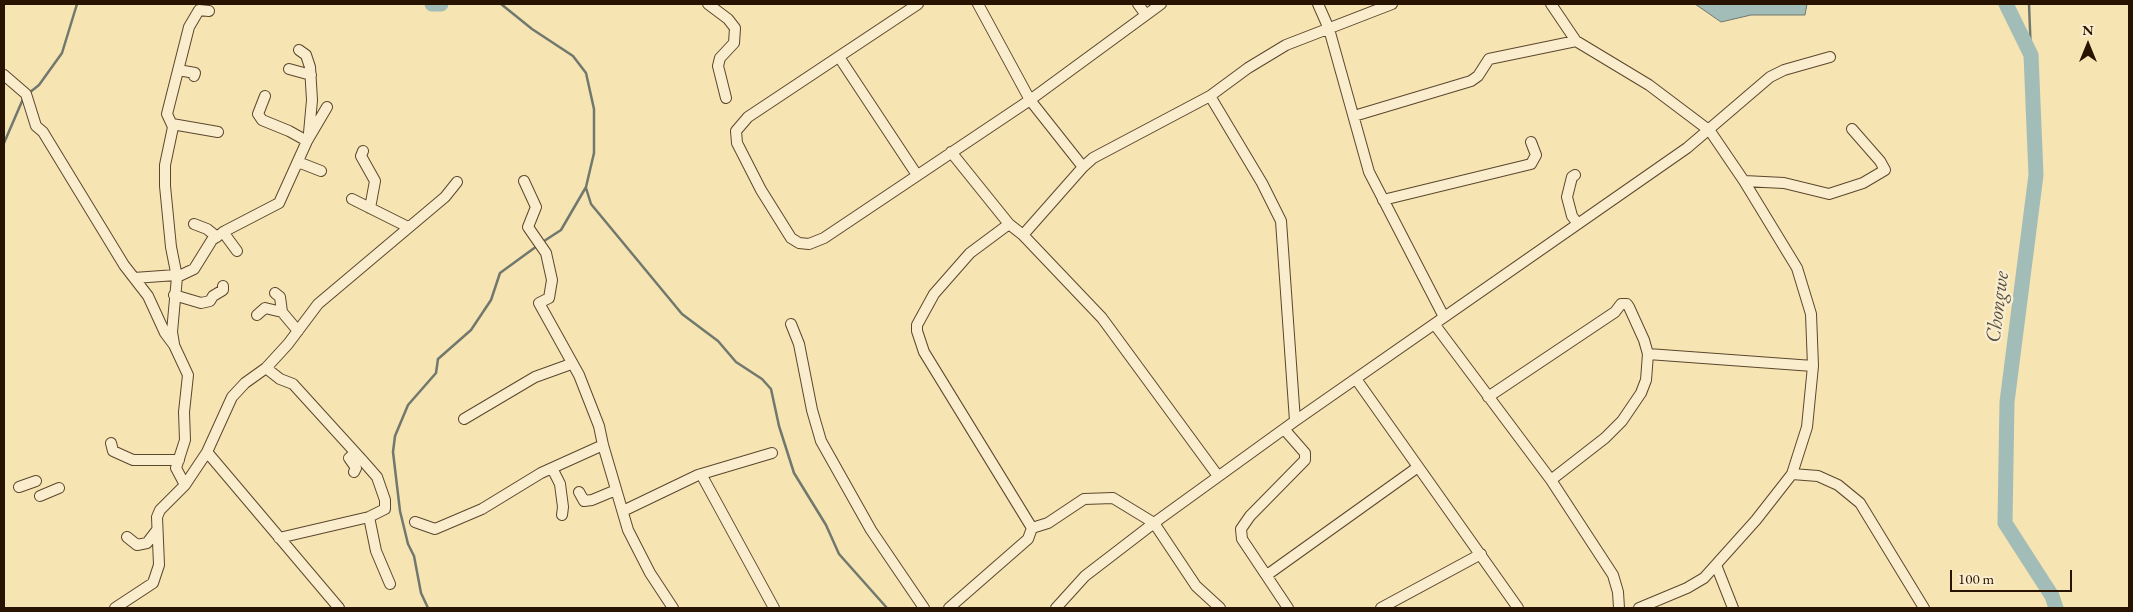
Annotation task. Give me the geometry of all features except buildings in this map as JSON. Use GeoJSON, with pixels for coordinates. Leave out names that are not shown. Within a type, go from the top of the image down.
{"type":"FeatureCollection","features":[{"type":"Feature","properties":{"kind":"street"},"geometry":{"type":"LineString","coordinates":[[708,4],[728,19],[735,28],[734,43],[720,58],[718,66],[726,98]]}},
{"type":"Feature","properties":{"kind":"street"},"geometry":{"type":"LineString","coordinates":[[918,4],[906,7],[839,57],[748,117],[736,131],[736,143],[748,168],[791,238],[809,244],[824,238],[1030,100],[1161,4]]}},
{"type":"Feature","properties":{"kind":"street"},"geometry":{"type":"LineString","coordinates":[[978,4],[1030,100],[1083,167]]}},
{"type":"Feature","properties":{"kind":"street"},"geometry":{"type":"LineString","coordinates":[[1138,4],[1146,15]]}},
{"type":"Feature","properties":{"kind":"street"},"geometry":{"type":"LineString","coordinates":[[1318,4],[1329,29],[1369,172],[1444,317]]}},
{"type":"Feature","properties":{"kind":"street"},"geometry":{"type":"LineString","coordinates":[[1024,236],[1083,167],[1101,154],[1210,96],[1248,68],[1286,45],[1392,4]]}},
{"type":"Feature","properties":{"kind":"street"},"geometry":{"type":"LineString","coordinates":[[1551,4],[1576,41],[1649,85],[1710,131],[1744,181],[1797,268],[1811,314],[1812,366],[1807,427],[1792,474],[1756,520],[1704,578],[1687,588],[1639,608]]}},
{"type":"Feature","properties":{"kind":"street"},"geometry":{"type":"LineString","coordinates":[[174,345],[172,332],[177,276],[171,247],[165,186],[166,165],[173,134],[172,124],[167,114],[189,27],[199,10],[209,11]]}},
{"type":"Feature","properties":{"kind":"street"},"geometry":{"type":"LineString","coordinates":[[1354,116],[1471,81],[1478,76],[1489,59],[1576,41]]}},
{"type":"Feature","properties":{"kind":"street"},"geometry":{"type":"LineString","coordinates":[[134,278],[177,276],[194,269],[220,235],[279,203],[298,162],[311,125],[311,75],[306,55],[299,50]]}},
{"type":"Feature","properties":{"kind":"street"},"geometry":{"type":"LineString","coordinates":[[839,57],[917,175]]}},
{"type":"Feature","properties":{"kind":"street"},"geometry":{"type":"LineString","coordinates":[[1056,608],[1085,576],[1154,523],[1284,429],[1710,131],[1750,91],[1784,70],[1830,58]]}},
{"type":"Feature","properties":{"kind":"street"},"geometry":{"type":"LineString","coordinates":[[289,68],[311,75]]}},
{"type":"Feature","properties":{"kind":"street"},"geometry":{"type":"LineString","coordinates":[[178,70],[194,73],[194,76]]}},
{"type":"Feature","properties":{"kind":"street"},"geometry":{"type":"LineString","coordinates":[[4,75],[26,94],[36,126],[43,132],[119,256],[148,296],[165,333],[174,345],[188,375],[184,412],[185,440],[176,468],[185,485]]}},
{"type":"Feature","properties":{"kind":"street"},"geometry":{"type":"LineString","coordinates":[[265,96],[258,114],[262,120],[307,140]]}},
{"type":"Feature","properties":{"kind":"street"},"geometry":{"type":"LineString","coordinates":[[1210,96],[1262,183],[1281,221],[1295,422]]}},
{"type":"Feature","properties":{"kind":"street"},"geometry":{"type":"LineString","coordinates":[[307,140],[327,107]]}},
{"type":"Feature","properties":{"kind":"street"},"geometry":{"type":"LineString","coordinates":[[172,124],[218,132]]}},
{"type":"Feature","properties":{"kind":"street"},"geometry":{"type":"LineString","coordinates":[[1744,181],[1784,183],[1829,194],[1863,183],[1885,170],[1880,161],[1852,129]]}},
{"type":"Feature","properties":{"kind":"street"},"geometry":{"type":"LineString","coordinates":[[1383,200],[1531,164],[1536,155],[1531,142]]}},
{"type":"Feature","properties":{"kind":"street"},"geometry":{"type":"LineString","coordinates":[[363,151],[362,156],[375,181],[370,208]]}},
{"type":"Feature","properties":{"kind":"street"},"geometry":{"type":"LineString","coordinates":[[950,152],[1009,224],[1024,236],[1102,318],[1218,476]]}},
{"type":"Feature","properties":{"kind":"street"},"geometry":{"type":"LineString","coordinates":[[298,162],[321,171]]}},
{"type":"Feature","properties":{"kind":"street"},"geometry":{"type":"LineString","coordinates":[[1575,175],[1572,177],[1567,197],[1572,216],[1578,224]]}},
{"type":"Feature","properties":{"kind":"street"},"geometry":{"type":"LineString","coordinates":[[524,181],[536,207],[528,227],[546,253],[552,280],[549,298],[539,304],[578,375],[599,426],[628,530],[650,573],[674,608]]}},
{"type":"Feature","properties":{"kind":"street"},"geometry":{"type":"LineString","coordinates":[[115,608],[153,584],[159,565],[157,517],[160,510],[185,485],[207,452],[232,397],[245,383],[266,368],[323,299],[445,197],[457,182]]}},
{"type":"Feature","properties":{"kind":"street"},"geometry":{"type":"LineString","coordinates":[[352,199],[408,227]]}},
{"type":"Feature","properties":{"kind":"street"},"geometry":{"type":"LineString","coordinates":[[194,224],[220,235],[237,251]]}},
{"type":"Feature","properties":{"kind":"street"},"geometry":{"type":"LineString","coordinates":[[1009,224],[970,253],[934,294],[917,326],[917,331],[924,352],[1032,528]]}},
{"type":"Feature","properties":{"kind":"street"},"geometry":{"type":"LineString","coordinates":[[174,295],[201,303],[210,301],[213,296],[223,290],[223,286]]}},
{"type":"Feature","properties":{"kind":"street"},"geometry":{"type":"LineString","coordinates":[[275,293],[280,297],[282,312],[298,331]]}},
{"type":"Feature","properties":{"kind":"street"},"geometry":{"type":"LineString","coordinates":[[1488,397],[1615,312],[1621,304],[1626,304],[1634,316],[1648,354],[1646,380],[1641,393],[1622,421],[1605,438],[1551,480]]}},
{"type":"Feature","properties":{"kind":"street"},"geometry":{"type":"LineString","coordinates":[[257,315],[265,308],[282,312]]}},
{"type":"Feature","properties":{"kind":"street"},"geometry":{"type":"LineString","coordinates":[[791,324],[798,344],[821,442],[871,530],[924,608]]}},
{"type":"Feature","properties":{"kind":"street"},"geometry":{"type":"LineString","coordinates":[[1435,325],[1551,480],[1612,575],[1618,592],[1619,608]]}},
{"type":"Feature","properties":{"kind":"street"},"geometry":{"type":"LineString","coordinates":[[1648,354],[1812,366]]}},
{"type":"Feature","properties":{"kind":"street"},"geometry":{"type":"LineString","coordinates":[[464,419],[535,377],[571,364]]}},
{"type":"Feature","properties":{"kind":"street"},"geometry":{"type":"LineString","coordinates":[[266,368],[280,379],[293,384],[355,452],[376,477],[385,500],[385,509],[369,517],[344,525],[279,538]]}},
{"type":"Feature","properties":{"kind":"street"},"geometry":{"type":"LineString","coordinates":[[1356,379],[1518,608]]}},
{"type":"Feature","properties":{"kind":"street"},"geometry":{"type":"LineString","coordinates":[[1284,429],[1305,453],[1305,460],[1250,516],[1241,529],[1242,539],[1288,608]]}},
{"type":"Feature","properties":{"kind":"street"},"geometry":{"type":"LineString","coordinates":[[111,444],[113,452],[133,460],[179,460]]}},
{"type":"Feature","properties":{"kind":"street"},"geometry":{"type":"LineString","coordinates":[[415,522],[435,529],[482,509],[552,468],[603,445]]}},
{"type":"Feature","properties":{"kind":"street"},"geometry":{"type":"LineString","coordinates":[[207,452],[339,608]]}},
{"type":"Feature","properties":{"kind":"street"},"geometry":{"type":"LineString","coordinates":[[354,472],[356,468],[349,458],[355,452]]}},
{"type":"Feature","properties":{"kind":"street"},"geometry":{"type":"LineString","coordinates":[[623,511],[701,474],[772,454]]}},
{"type":"Feature","properties":{"kind":"street"},"geometry":{"type":"LineString","coordinates":[[552,468],[560,484],[563,507],[562,515]]}},
{"type":"Feature","properties":{"kind":"street"},"geometry":{"type":"LineString","coordinates":[[1267,575],[1418,468]]}},
{"type":"Feature","properties":{"kind":"street"},"geometry":{"type":"LineString","coordinates":[[701,474],[774,608]]}},
{"type":"Feature","properties":{"kind":"street"},"geometry":{"type":"LineString","coordinates":[[1792,474],[1818,476],[1838,485],[1860,503],[1924,608]]}},
{"type":"Feature","properties":{"kind":"street"},"geometry":{"type":"LineString","coordinates":[[19,487],[36,481]]}},
{"type":"Feature","properties":{"kind":"street"},"geometry":{"type":"LineString","coordinates":[[40,496],[58,488]]}},
{"type":"Feature","properties":{"kind":"street"},"geometry":{"type":"LineString","coordinates":[[579,492],[584,501],[592,500],[616,490]]}},
{"type":"Feature","properties":{"kind":"street"},"geometry":{"type":"LineString","coordinates":[[1032,528],[1048,523],[1084,499],[1113,498],[1154,523],[1196,586],[1220,608]]}},
{"type":"Feature","properties":{"kind":"street"},"geometry":{"type":"LineString","coordinates":[[369,517],[376,551],[390,584]]}},
{"type":"Feature","properties":{"kind":"street"},"geometry":{"type":"LineString","coordinates":[[949,608],[1028,539],[1032,528]]}},
{"type":"Feature","properties":{"kind":"street"},"geometry":{"type":"LineString","coordinates":[[127,537],[137,545],[147,543],[157,530]]}},
{"type":"Feature","properties":{"kind":"street"},"geometry":{"type":"LineString","coordinates":[[1381,608],[1481,554]]}},
{"type":"Feature","properties":{"kind":"street"},"geometry":{"type":"LineString","coordinates":[[1716,565],[1733,608]]}},
{"type":"Feature","properties":{"kind":"water"},"geometry":{"type":"Polygon","coordinates":[[[1695,4],[1807,4],[1805,15],[1751,15],[1721,22],[1695,4]]]}},
{"type":"Feature","properties":{"kind":"waterway"},"geometry":{"type":"LineString","coordinates":[[29,93],[39,85],[62,53],[77,4]]}},
{"type":"Feature","properties":{"kind":"waterway","name":"Chongwe"},"geometry":{"type":"LineString","coordinates":[[432,4],[441,4]]}},
{"type":"Feature","properties":{"kind":"waterway"},"geometry":{"type":"LineString","coordinates":[[501,4],[532,29],[573,56],[586,73],[594,109],[594,153],[586,187],[561,230],[541,243]]}},
{"type":"Feature","properties":{"kind":"waterway","name":"Chongwe"},"geometry":{"type":"LineString","coordinates":[[2006,4],[2031,55],[2036,175],[2007,402],[2005,523],[2052,596],[2056,608]]}},
{"type":"Feature","properties":{"kind":"waterway"},"geometry":{"type":"LineString","coordinates":[[2029,4],[2031,55]]}},
{"type":"Feature","properties":{"kind":"waterway"},"geometry":{"type":"LineString","coordinates":[[4,143],[23,99]]}},
{"type":"Feature","properties":{"kind":"waterway"},"geometry":{"type":"LineString","coordinates":[[586,188],[591,204],[682,314],[718,341],[736,362],[762,379],[771,389],[779,426],[794,473],[826,525],[839,554],[887,608]]}},
{"type":"Feature","properties":{"kind":"waterway"},"geometry":{"type":"LineString","coordinates":[[428,608],[421,593],[414,556],[408,544],[400,511],[393,452],[395,436],[408,405],[436,373],[438,359],[471,330],[491,300],[500,273],[537,246]]}}]}
